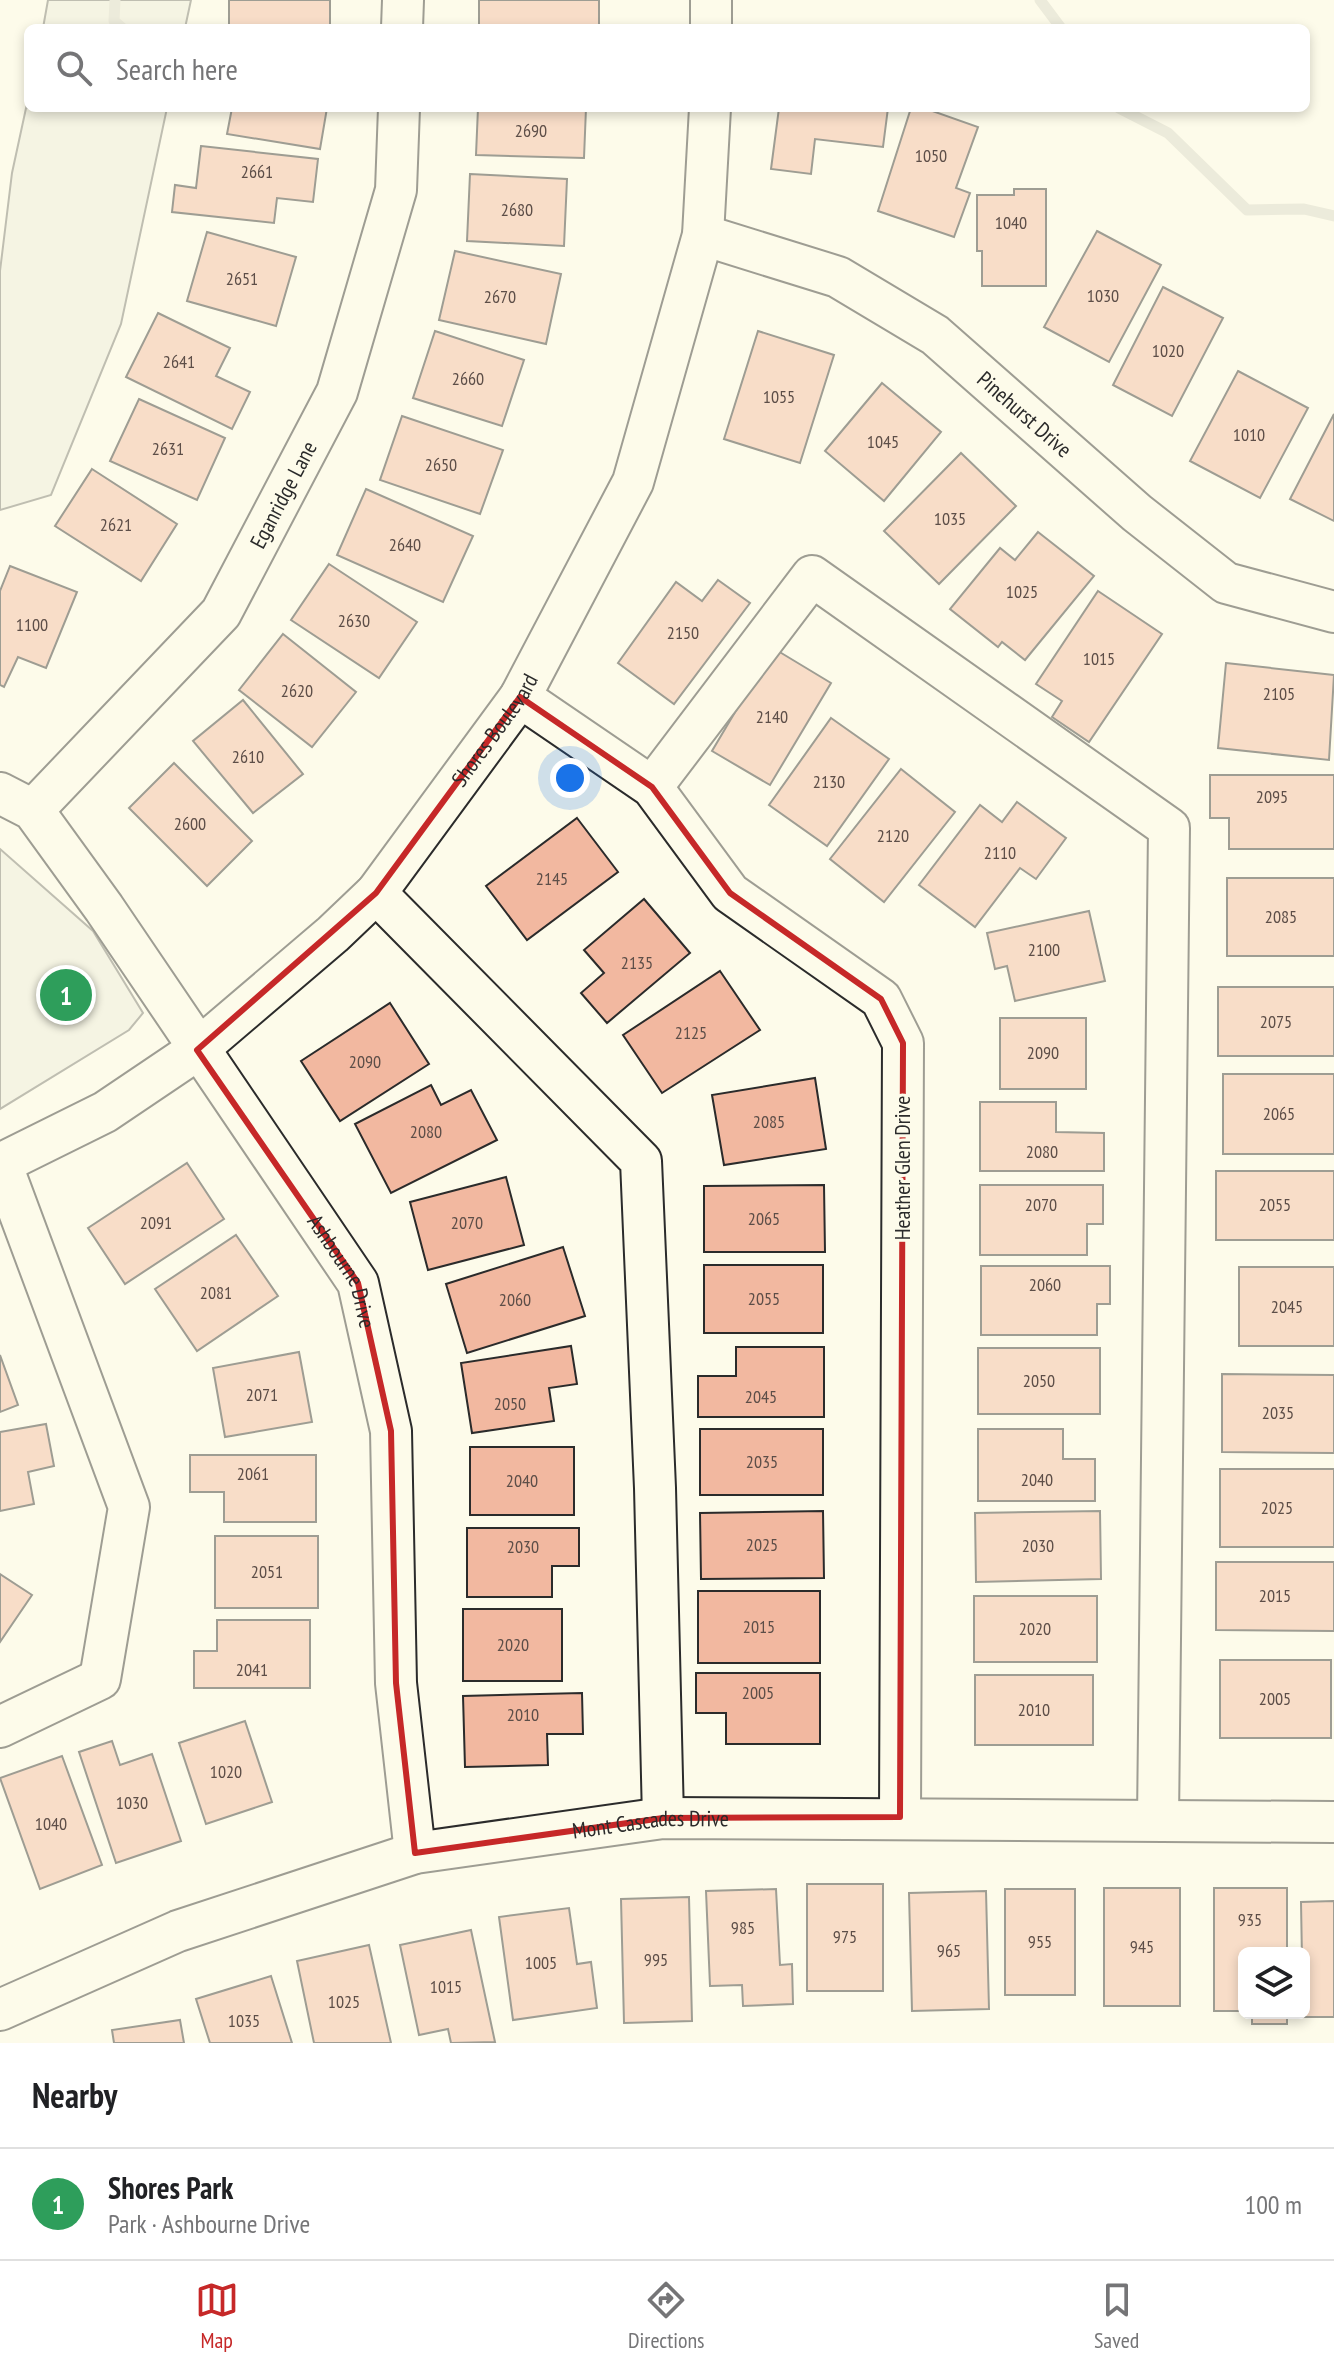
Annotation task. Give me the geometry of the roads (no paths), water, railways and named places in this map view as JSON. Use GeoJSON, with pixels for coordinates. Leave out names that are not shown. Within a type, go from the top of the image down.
{"type":"FeatureCollection","features":[{"type":"Feature","properties":{"kind":"street"},"geometry":{"type":"LineString","coordinates":[[402,24],[403,0]]}},
{"type":"Feature","properties":{"kind":"street"},"geometry":{"type":"LineString","coordinates":[[711,0],[711,24]]}},
{"type":"Feature","properties":{"kind":"street","name":"Eganridge Lane"},"geometry":{"type":"LineString","coordinates":[[16,802],[221,613],[337,392],[396,190],[399,112]]}},
{"type":"Feature","properties":{"kind":"street","name":"Shores Boulevard"},"geometry":{"type":"LineString","coordinates":[[0,1163],[105,1112],[197,1050],[376,893],[520,697],[633,482],[703,235],[710,112]]}},
{"type":"Feature","properties":{"kind":"street","name":"Pinehurst Drive"},"geometry":{"type":"LineString","coordinates":[[703,235],[838,277],[923,327],[1137,513],[1226,583],[1334,612]]}},
{"type":"Feature","properties":{"kind":"street"},"geometry":{"type":"LineString","coordinates":[[652,787],[812,576],[1169,828],[1158,1820]]}},
{"type":"Feature","properties":{"kind":"street","name":"Heather Glen Drive"},"geometry":{"type":"LineString","coordinates":[[520,697],[652,787],[730,893],[881,999],[903,1043],[900,1817]]}},
{"type":"Feature","properties":{"kind":"street","name":"Ashbourne Drive"},"geometry":{"type":"LineString","coordinates":[[16,802],[104,908],[197,1050],[358,1283],[391,1431],[396,1683],[415,1853]]}},
{"type":"Feature","properties":{"kind":"street"},"geometry":{"type":"LineString","coordinates":[[376,893],[641,1161],[655,1488],[663,1818]]}},
{"type":"Feature","properties":{"kind":"street"},"geometry":{"type":"LineString","coordinates":[[0,1163],[129,1507],[100,1679],[0,1727]]}},
{"type":"Feature","properties":{"kind":"street","name":"Mont Cascades Drive"},"geometry":{"type":"LineString","coordinates":[[0,2010],[178,1931],[415,1853],[663,1818],[900,1817],[1334,1822]]}},
{"type":"Feature","properties":{"kind":"waterway"},"geometry":{"type":"LineString","coordinates":[[115,0],[114,21],[117,24]]}},
{"type":"Feature","properties":{"kind":"waterway"},"geometry":{"type":"LineString","coordinates":[[1040,0],[1058,24]]}},
{"type":"Feature","properties":{"kind":"waterway"},"geometry":{"type":"LineString","coordinates":[[1127,112],[1168,133],[1247,210],[1304,209],[1334,216]]}},
{"type":"Feature","properties":{"kind":"place","name":"Shores Park"},"geometry":{"type":"Point","coordinates":[66,995]}}]}
